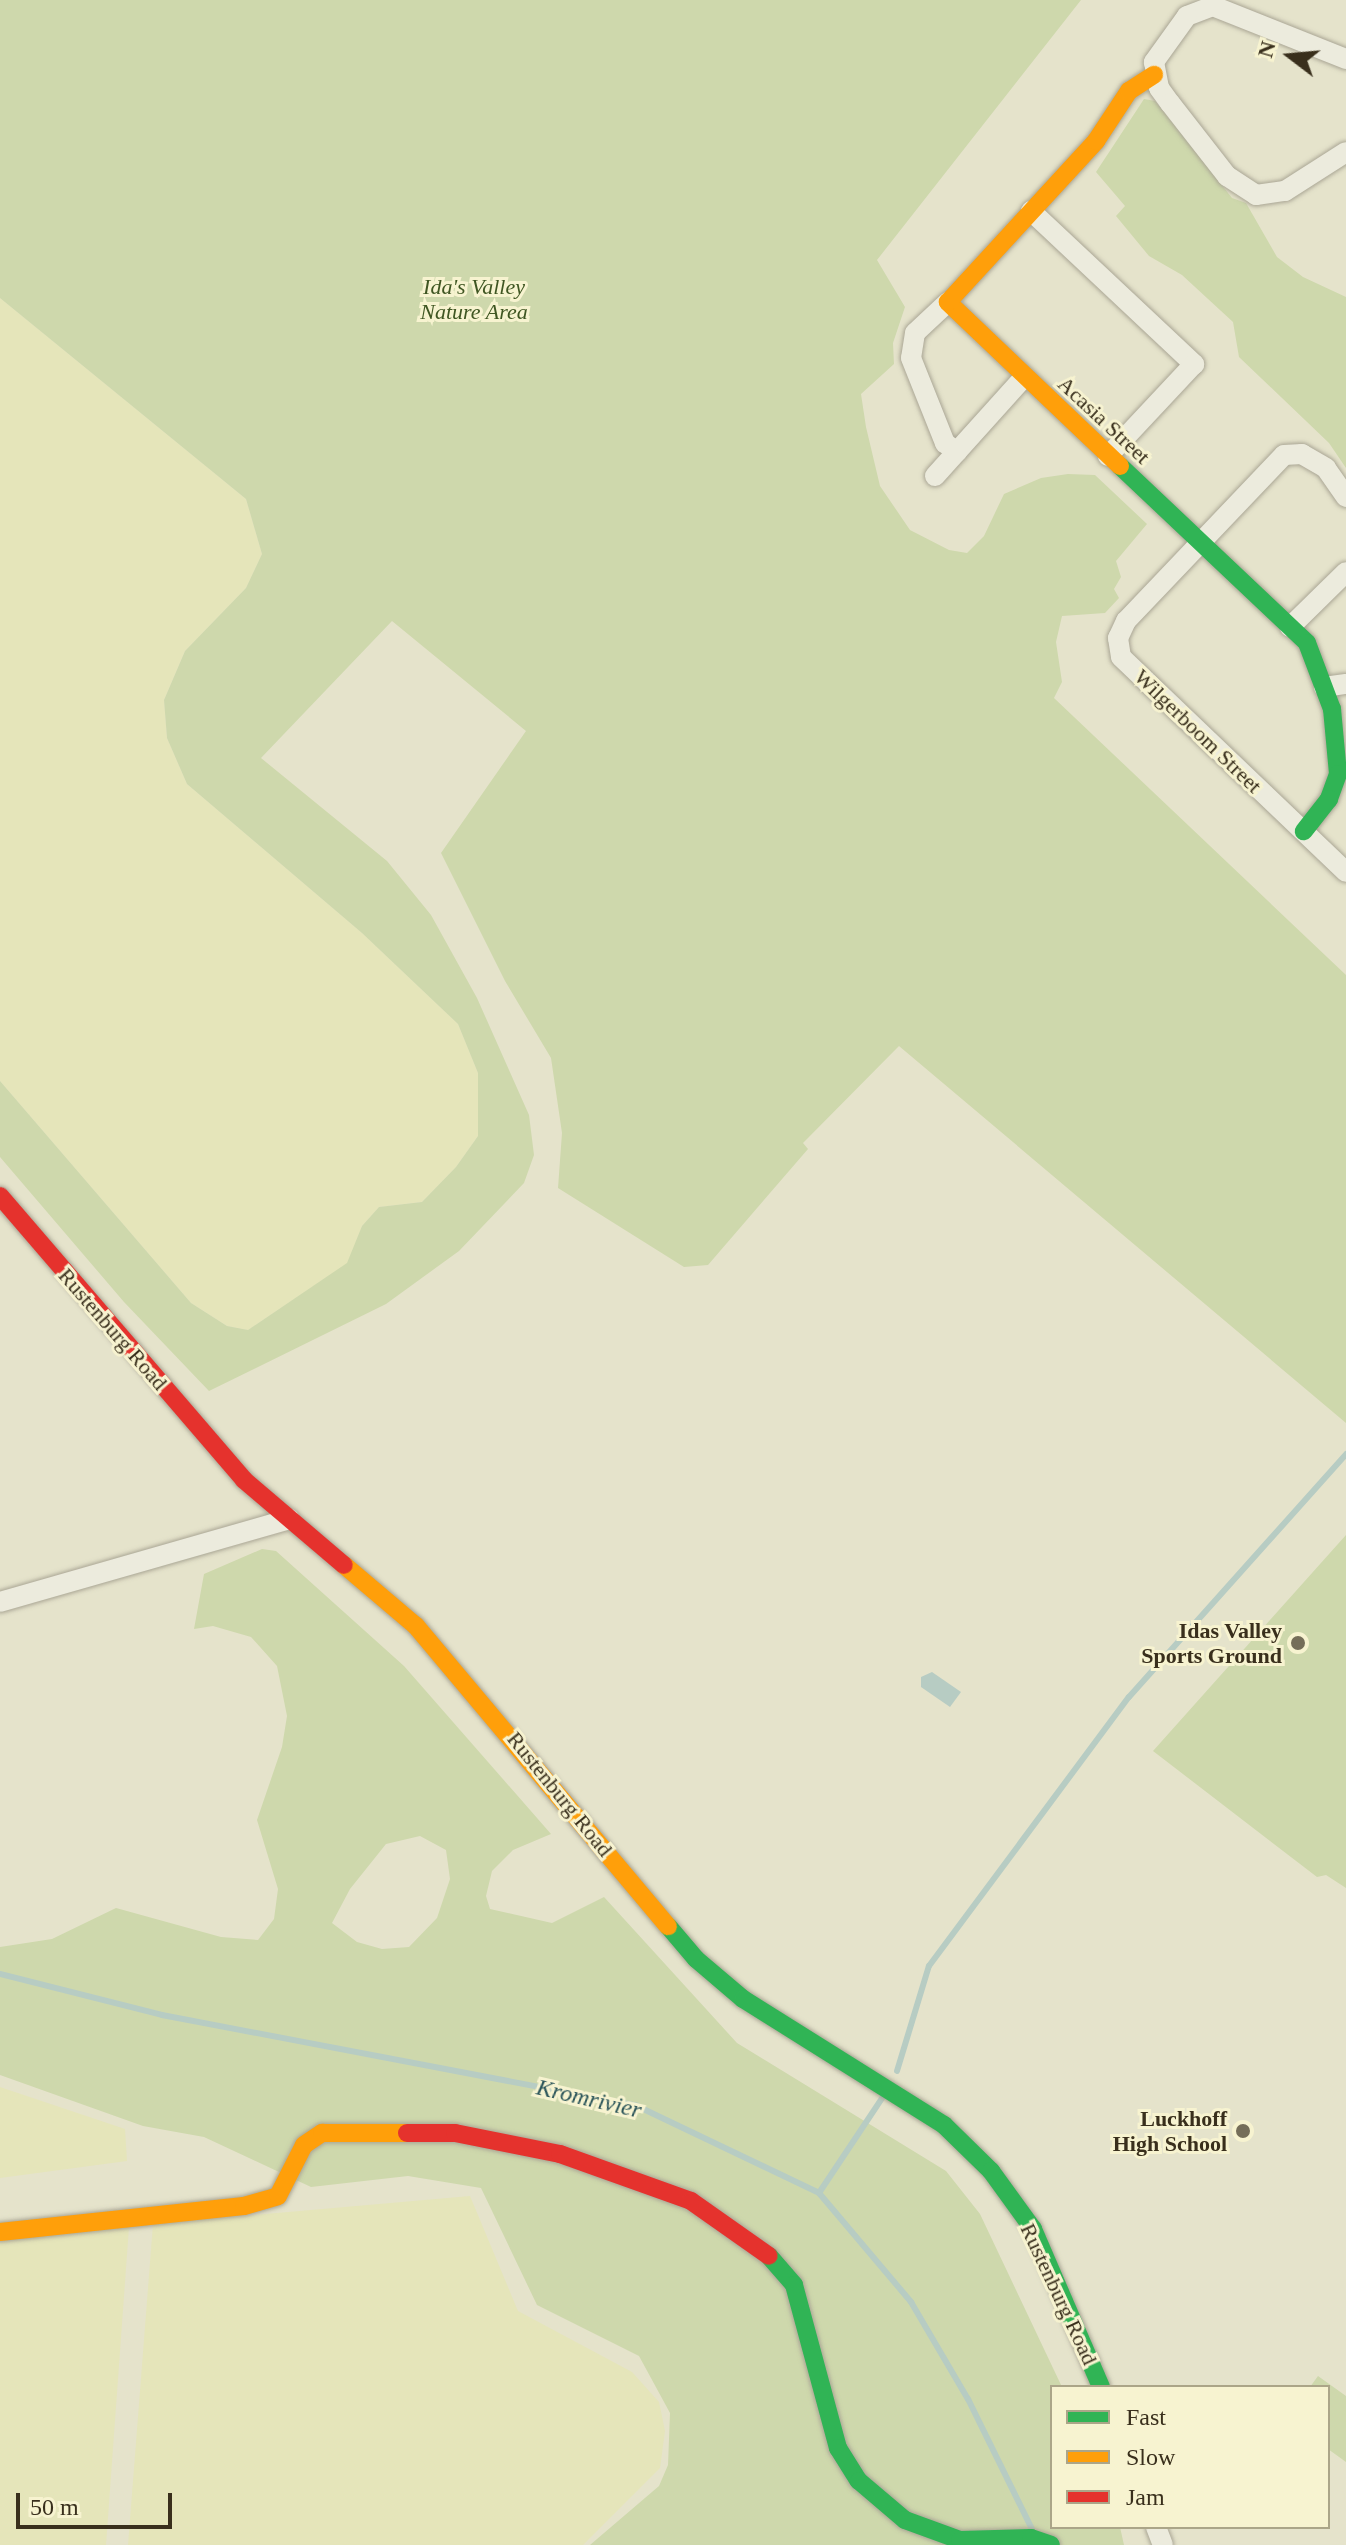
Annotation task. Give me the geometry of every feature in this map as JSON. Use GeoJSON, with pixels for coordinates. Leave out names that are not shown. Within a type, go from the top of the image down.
{"type":"FeatureCollection","features":[{"type":"Feature","properties":{"kind":"street"},"geometry":{"type":"LineString","coordinates":[[957,452],[945,443],[911,358],[915,333],[948,302],[1096,141],[1129,91],[1154,75],[1159,50],[1187,16],[1213,6],[1346,59]]}},
{"type":"Feature","properties":{"kind":"street"},"geometry":{"type":"LineString","coordinates":[[1154,75],[1227,176],[1256,195],[1285,191],[1346,152]]}},
{"type":"Feature","properties":{"kind":"street"},"geometry":{"type":"LineString","coordinates":[[1031,211],[1194,364],[1108,456]]}},
{"type":"Feature","properties":{"kind":"street","name":"Acasia Street"},"geometry":{"type":"LineString","coordinates":[[948,302],[1307,643],[1332,709],[1338,774],[1337,798],[1304,831]]}},
{"type":"Feature","properties":{"kind":"street"},"geometry":{"type":"LineString","coordinates":[[935,476],[1024,377]]}},
{"type":"Feature","properties":{"kind":"street"},"geometry":{"type":"LineString","coordinates":[[1200,542],[1284,455],[1302,454],[1326,468],[1346,497]]}},
{"type":"Feature","properties":{"kind":"street","name":"Wilgerboom Street"},"geometry":{"type":"LineString","coordinates":[[1200,542],[1126,621],[1118,638],[1121,657],[1346,872]]}},
{"type":"Feature","properties":{"kind":"street"},"geometry":{"type":"LineString","coordinates":[[1290,627],[1346,572]]}},
{"type":"Feature","properties":{"kind":"street"},"geometry":{"type":"LineString","coordinates":[[1324,687],[1346,684]]}},
{"type":"Feature","properties":{"kind":"street","name":"Rustenburg Road"},"geometry":{"type":"LineString","coordinates":[[0,1196],[244,1480],[416,1626],[696,1959],[743,1999],[944,2125],[991,2171],[1033,2229],[1100,2385]]}},
{"type":"Feature","properties":{"kind":"street"},"geometry":{"type":"LineString","coordinates":[[0,1602],[289,1519]]}},
{"type":"Feature","properties":{"kind":"street"},"geometry":{"type":"LineString","coordinates":[[0,2232],[244,2206],[278,2196],[304,2145],[322,2133],[455,2133],[560,2154],[691,2201],[749,2238],[784,2270],[794,2285],[838,2448],[859,2481],[905,2520],[960,2540],[1031,2538],[1051,2545]]}},
{"type":"Feature","properties":{"kind":"green space","name":"Ida's Valley Nature Area"},"geometry":{"type":"Polygon","coordinates":[[[0,0],[1081,0],[877,260],[905,307],[893,343],[894,364],[861,394],[866,427],[880,486],[910,530],[949,550],[967,553],[984,536],[1004,494],[1041,478],[1068,474],[1095,475],[1147,524],[1116,561],[1121,577],[1114,589],[1119,598],[1105,613],[1062,616],[1056,642],[1062,682],[1054,698],[1346,975],[1346,1423],[899,1046],[803,1143],[808,1149],[708,1265],[684,1267],[558,1188],[562,1133],[551,1058],[505,981],[441,853],[526,731],[392,621],[261,758],[387,861],[431,915],[477,998],[529,1115],[534,1155],[524,1183],[459,1251],[386,1304],[209,1391],[124,1302],[0,1157],[0,1081],[191,1303],[227,1326],[248,1330],[347,1263],[362,1226],[379,1207],[422,1202],[456,1167],[478,1136],[478,1073],[458,1024],[362,933],[187,784],[167,738],[164,700],[185,651],[246,588],[262,554],[246,499],[0,298],[0,0]]]}},
{"type":"Feature","properties":{"kind":"green space"},"geometry":{"type":"Polygon","coordinates":[[[1144,99],[1155,101],[1232,198],[1246,203],[1277,257],[1303,277],[1346,297],[1346,468],[1329,443],[1239,357],[1233,322],[1182,275],[1149,256],[1116,216],[1125,206],[1096,172],[1144,99]]]}},
{"type":"Feature","properties":{"kind":"green space"},"geometry":{"type":"Polygon","coordinates":[[[0,298],[246,499],[262,554],[246,588],[185,651],[164,700],[167,738],[187,784],[362,933],[458,1024],[478,1073],[478,1136],[456,1167],[422,1202],[379,1207],[362,1226],[348,1263],[248,1330],[227,1326],[191,1303],[0,1081],[0,298]]]}},
{"type":"Feature","properties":{"kind":"green space","name":"Idas Valley Sports Ground"},"geometry":{"type":"Polygon","coordinates":[[[1346,1535],[1346,1888],[1326,1875],[1317,1877],[1153,1751],[1346,1535]]]}},
{"type":"Feature","properties":{"kind":"green space"},"geometry":{"type":"Polygon","coordinates":[[[262,1549],[276,1551],[404,1666],[551,1834],[513,1850],[492,1871],[486,1896],[490,1909],[552,1923],[604,1897],[737,2043],[946,2171],[980,2214],[1061,2385],[1050,2385],[1050,2529],[1120,2529],[1124,2545],[590,2545],[659,2486],[668,2465],[670,2413],[639,2356],[537,2305],[481,2188],[408,2176],[311,2187],[204,2137],[143,2126],[0,2075],[0,1947],[52,1939],[116,1908],[221,1937],[258,1940],[274,1919],[278,1889],[257,1820],[282,1747],[287,1716],[277,1666],[251,1637],[213,1626],[194,1629],[204,1574],[262,1549]],[[420,1836],[386,1844],[350,1889],[332,1923],[357,1942],[382,1949],[409,1947],[437,1918],[450,1879],[446,1850],[420,1836]]]}},
{"type":"Feature","properties":{"kind":"green space"},"geometry":{"type":"Polygon","coordinates":[[[0,2087],[125,2129],[127,2161],[0,2178],[0,2087]]]}},
{"type":"Feature","properties":{"kind":"green space"},"geometry":{"type":"Polygon","coordinates":[[[470,2196],[518,2311],[632,2372],[659,2402],[665,2431],[660,2468],[583,2545],[128,2545],[153,2224],[470,2196]]]}},
{"type":"Feature","properties":{"kind":"green space"},"geometry":{"type":"Polygon","coordinates":[[[129,2227],[106,2545],[0,2545],[0,2241],[129,2227]]]}},
{"type":"Feature","properties":{"kind":"green space"},"geometry":{"type":"Polygon","coordinates":[[[1318,2376],[1346,2396],[1346,2462],[1330,2450],[1330,2385],[1311,2385],[1318,2376]]]}},
{"type":"Feature","properties":{"kind":"shaded area"},"geometry":{"type":"Polygon","coordinates":[[[932,1672],[961,1692],[950,1707],[921,1687],[921,1677],[932,1672]]]}},
{"type":"Feature","properties":{"kind":"waterway"},"geometry":{"type":"LineString","coordinates":[[897,2071],[929,1966],[1129,1697],[1346,1454]]}},
{"type":"Feature","properties":{"kind":"waterway","name":"Kromrivier"},"geometry":{"type":"LineString","coordinates":[[0,1974],[162,2015],[637,2106],[819,2193],[911,2302],[968,2399],[1032,2529]]}},
{"type":"Feature","properties":{"kind":"waterway"},"geometry":{"type":"LineString","coordinates":[[819,2193],[882,2098]]}},
{"type":"Feature","properties":{"kind":"traffic: fast"},"geometry":{"type":"LineString","coordinates":[[1120,466],[1307,643],[1332,709],[1338,774],[1329,799],[1304,831]]}},
{"type":"Feature","properties":{"kind":"traffic: fast"},"geometry":{"type":"LineString","coordinates":[[668,1926],[696,1959],[743,1999],[944,2125],[991,2171],[1033,2229],[1100,2385]]}},
{"type":"Feature","properties":{"kind":"traffic: fast"},"geometry":{"type":"LineString","coordinates":[[769,2256],[794,2285],[838,2448],[859,2481],[905,2520],[960,2540],[1031,2538],[1051,2545]]}},
{"type":"Feature","properties":{"kind":"traffic: slow"},"geometry":{"type":"LineString","coordinates":[[1120,466],[948,302],[1096,141],[1129,91],[1154,75]]}},
{"type":"Feature","properties":{"kind":"traffic: slow"},"geometry":{"type":"LineString","coordinates":[[344,1565],[416,1626],[668,1926]]}},
{"type":"Feature","properties":{"kind":"traffic: slow"},"geometry":{"type":"LineString","coordinates":[[0,2232],[244,2206],[278,2196],[304,2145],[322,2133],[407,2133]]}},
{"type":"Feature","properties":{"kind":"traffic: jam"},"geometry":{"type":"LineString","coordinates":[[0,1196],[244,1480],[344,1565]]}},
{"type":"Feature","properties":{"kind":"traffic: jam"},"geometry":{"type":"LineString","coordinates":[[407,2133],[455,2133],[560,2154],[691,2201],[769,2256]]}},
{"type":"Feature","properties":{"kind":"place","name":"Idas Valley Sports Ground"},"geometry":{"type":"Point","coordinates":[1298,1643]}},
{"type":"Feature","properties":{"kind":"place","name":"Luckhoff High School"},"geometry":{"type":"Point","coordinates":[1243,2131]}}]}
